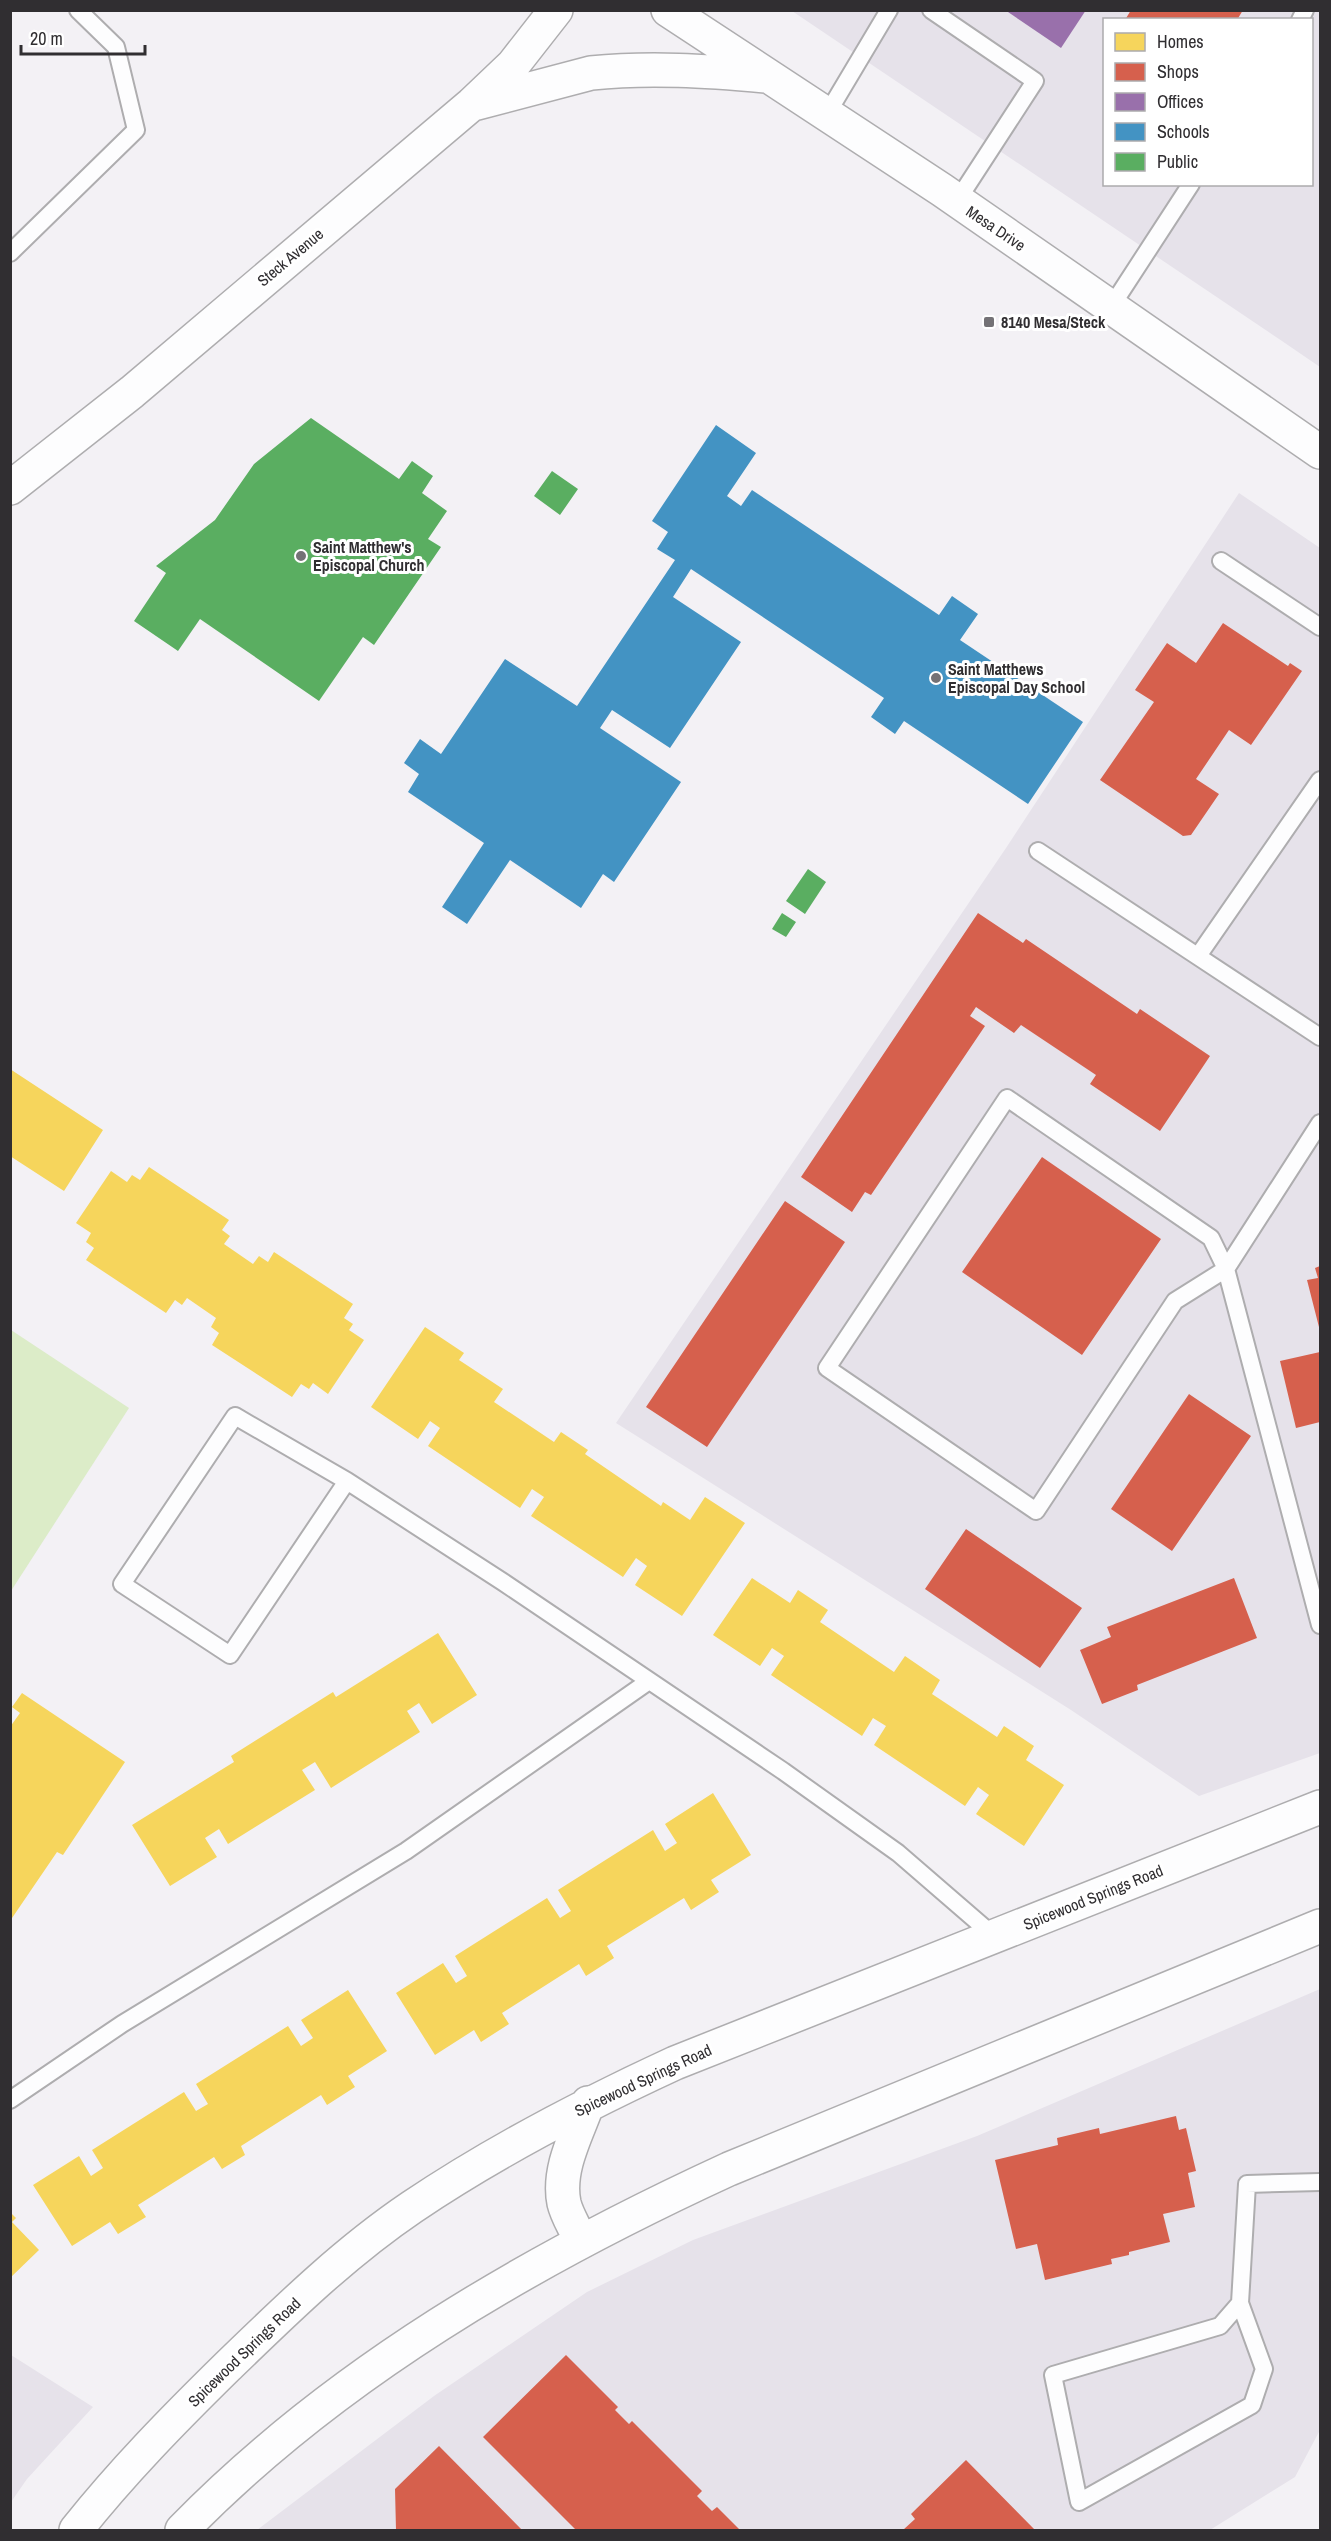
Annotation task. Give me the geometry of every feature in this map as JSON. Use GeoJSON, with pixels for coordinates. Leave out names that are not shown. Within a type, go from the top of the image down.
{"type":"FeatureCollection","features":[{"type":"Feature","properties":{"kind":"main road","name":"Steck Avenue"},"geometry":{"type":"LineString","coordinates":[[10,488],[132,392],[472,104],[513,65],[556,10]]}},
{"type":"Feature","properties":{"kind":"main road","name":"Mesa Drive"},"geometry":{"type":"LineString","coordinates":[[668,10],[957,201],[1320,452]]}},
{"type":"Feature","properties":{"kind":"main road"},"geometry":{"type":"LineString","coordinates":[[472,104],[581,75],[609,71],[676,69],[770,76]]}},
{"type":"Feature","properties":{"kind":"main road","name":"Spicewood Springs Road"},"geometry":{"type":"LineString","coordinates":[[76,2530],[166,2427],[334,2265],[412,2207],[499,2153],[588,2103],[675,2063],[1320,1807]]}},
{"type":"Feature","properties":{"kind":"main road"},"geometry":{"type":"LineString","coordinates":[[182,2530],[231,2480],[295,2426],[387,2360],[463,2310],[633,2213],[729,2169],[1320,1926]]}},
{"type":"Feature","properties":{"kind":"main road"},"geometry":{"type":"LineString","coordinates":[[581,2242],[564,2204],[562,2184],[564,2168],[588,2103]]}},
{"type":"Feature","properties":{"kind":"lane"},"geometry":{"type":"LineString","coordinates":[[10,253],[136,130],[116,47],[78,10]]}},
{"type":"Feature","properties":{"kind":"lane"},"geometry":{"type":"LineString","coordinates":[[827,114],[889,10]]}},
{"type":"Feature","properties":{"kind":"lane"},"geometry":{"type":"LineString","coordinates":[[931,10],[1035,81],[957,201]]}},
{"type":"Feature","properties":{"kind":"lane"},"geometry":{"type":"LineString","coordinates":[[1111,307],[1190,186]]}},
{"type":"Feature","properties":{"kind":"lane"},"geometry":{"type":"LineString","coordinates":[[1221,561],[1320,627]]}},
{"type":"Feature","properties":{"kind":"lane"},"geometry":{"type":"LineString","coordinates":[[1198,956],[1320,780]]}},
{"type":"Feature","properties":{"kind":"lane"},"geometry":{"type":"LineString","coordinates":[[1038,851],[1320,1037]]}},
{"type":"Feature","properties":{"kind":"lane"},"geometry":{"type":"LineString","coordinates":[[1320,1124],[1227,1269],[1175,1301],[1036,1511],[827,1368],[1007,1098],[1211,1238],[1227,1269],[1320,1625]]}},
{"type":"Feature","properties":{"kind":"lane"},"geometry":{"type":"LineString","coordinates":[[347,1481],[230,1655],[122,1584],[235,1416],[347,1481],[650,1680],[898,1853],[994,1936]]}},
{"type":"Feature","properties":{"kind":"lane"},"geometry":{"type":"LineString","coordinates":[[10,2100],[122,2024],[406,1851],[650,1680]]}},
{"type":"Feature","properties":{"kind":"lane"},"geometry":{"type":"LineString","coordinates":[[1240,2303],[1220,2326],[1053,2374],[1079,2502],[1252,2405],[1264,2369],[1240,2303],[1247,2184],[1320,2182]]}},
{"type":"Feature","properties":{"kind":"shaded area"},"geometry":{"type":"Polygon","coordinates":[[[792,11],[1320,11],[1320,367],[792,11]]]}},
{"type":"Feature","properties":{"kind":"shaded area"},"geometry":{"type":"Polygon","coordinates":[[[1239,493],[1320,548],[1320,1753],[1199,1796],[1071,1710],[616,1423],[1006,848],[1239,493]]]}},
{"type":"Feature","properties":{"kind":"shaded area"},"geometry":{"type":"Polygon","coordinates":[[[1320,1989],[1320,2430],[1295,2477],[1210,2530],[257,2530],[434,2396],[587,2292],[693,2240],[977,2136],[1320,1989]]]}},
{"type":"Feature","properties":{"kind":"shaded area"},"geometry":{"type":"Polygon","coordinates":[[[11,2355],[93,2407],[27,2479],[11,2502],[11,2355]]]}},
{"type":"Feature","properties":{"kind":"green space"},"geometry":{"type":"Polygon","coordinates":[[[11,1330],[129,1408],[11,1591],[11,1330]]]}},
{"type":"Feature","properties":{"kind":"building: Homes"},"geometry":{"type":"Polygon","coordinates":[[[10,1069],[103,1130],[64,1191],[10,1156],[10,1069]]]}},
{"type":"Feature","properties":{"kind":"building: Homes"},"geometry":{"type":"Polygon","coordinates":[[[149,1167],[229,1220],[222,1230],[230,1236],[224,1244],[253,1264],[259,1256],[268,1262],[274,1252],[353,1304],[344,1318],[353,1324],[349,1330],[364,1340],[328,1394],[313,1383],[309,1389],[301,1384],[292,1397],[212,1345],[219,1333],[211,1327],[216,1318],[187,1298],[182,1305],[175,1300],[166,1313],[86,1260],[94,1248],[86,1242],[91,1233],[76,1223],[111,1171],[127,1182],[132,1175],[140,1180],[149,1167]]]}},
{"type":"Feature","properties":{"kind":"building: Homes"},"geometry":{"type":"Polygon","coordinates":[[[425,1327],[464,1353],[459,1360],[503,1389],[494,1402],[554,1442],[561,1432],[588,1450],[585,1454],[661,1506],[663,1502],[690,1520],[705,1497],[745,1523],[682,1616],[635,1585],[647,1566],[636,1558],[623,1577],[531,1516],[544,1497],[532,1489],[520,1508],[428,1446],[440,1428],[430,1421],[418,1439],[371,1407],[425,1327]]]}},
{"type":"Feature","properties":{"kind":"building: Homes"},"geometry":{"type":"Polygon","coordinates":[[[752,1578],[790,1603],[798,1590],[828,1610],[820,1622],[894,1672],[905,1656],[940,1680],[932,1694],[997,1737],[1004,1726],[1034,1746],[1026,1760],[1064,1785],[1024,1846],[976,1814],[989,1795],[978,1787],[965,1806],[874,1745],[886,1726],[873,1718],[862,1736],[771,1675],[784,1656],[772,1648],[760,1666],[713,1635],[752,1578]]]}},
{"type":"Feature","properties":{"kind":"building: Homes"},"geometry":{"type":"Polygon","coordinates":[[[438,1633],[477,1695],[432,1724],[419,1703],[407,1711],[420,1732],[331,1788],[315,1762],[302,1770],[315,1790],[228,1844],[219,1829],[205,1838],[217,1857],[170,1886],[132,1825],[234,1762],[231,1756],[333,1692],[336,1697],[438,1633]]]}},
{"type":"Feature","properties":{"kind":"building: Homes"},"geometry":{"type":"Polygon","coordinates":[[[22,1693],[125,1762],[63,1855],[57,1852],[10,1921],[10,1727],[20,1713],[12,1707],[22,1693]]]}},
{"type":"Feature","properties":{"kind":"building: Homes"},"geometry":{"type":"Polygon","coordinates":[[[713,1793],[751,1855],[711,1880],[719,1892],[691,1910],[684,1898],[607,1946],[614,1958],[586,1976],[579,1964],[502,2013],[509,2024],[481,2042],[474,2030],[435,2055],[396,1993],[443,1963],[456,1983],[467,1976],[455,1956],[547,1898],[560,1918],[571,1911],[558,1890],[653,1830],[665,1851],[677,1843],[665,1824],[713,1793]]]}},
{"type":"Feature","properties":{"kind":"building: Homes"},"geometry":{"type":"Polygon","coordinates":[[[348,1990],[387,2051],[348,2076],[355,2087],[327,2105],[321,2095],[241,2146],[245,2155],[222,2169],[214,2157],[138,2205],[146,2217],[118,2234],[110,2222],[72,2246],[33,2185],[79,2156],[91,2176],[103,2168],[92,2150],[184,2092],[196,2111],[208,2104],[196,2084],[288,2026],[301,2046],[313,2038],[301,2020],[348,1990]]]}},
{"type":"Feature","properties":{"kind":"building: Homes"},"geometry":{"type":"Polygon","coordinates":[[[10,2212],[16,2218],[12,2222],[39,2250],[10,2278],[10,2212]]]}},
{"type":"Feature","properties":{"kind":"building: Shops"},"geometry":{"type":"Polygon","coordinates":[[[1131,10],[1243,10],[1238,18],[1126,18],[1131,10]]]}},
{"type":"Feature","properties":{"kind":"building: Shops"},"geometry":{"type":"Polygon","coordinates":[[[1223,623],[1288,666],[1290,663],[1302,671],[1251,745],[1229,730],[1196,779],[1219,794],[1191,835],[1183,836],[1100,780],[1154,702],[1135,690],[1167,643],[1196,663],[1223,623]]]}},
{"type":"Feature","properties":{"kind":"building: Shops"},"geometry":{"type":"Polygon","coordinates":[[[978,913],[1023,943],[1026,939],[1137,1014],[1140,1009],[1210,1056],[1160,1131],[1090,1084],[1096,1075],[1021,1025],[1014,1033],[976,1007],[970,1016],[985,1026],[871,1195],[865,1192],[852,1212],[801,1177],[978,913]]]}},
{"type":"Feature","properties":{"kind":"building: Shops"},"geometry":{"type":"Polygon","coordinates":[[[1042,1157],[1161,1239],[1082,1355],[962,1272],[1042,1157]]]}},
{"type":"Feature","properties":{"kind":"building: Shops"},"geometry":{"type":"Polygon","coordinates":[[[785,1201],[845,1242],[707,1447],[646,1407],[785,1201]]]}},
{"type":"Feature","properties":{"kind":"building: Shops"},"geometry":{"type":"Polygon","coordinates":[[[1320,1266],[1320,1331],[1307,1280],[1318,1278],[1315,1268],[1320,1266]]]}},
{"type":"Feature","properties":{"kind":"building: Shops"},"geometry":{"type":"Polygon","coordinates":[[[1320,1352],[1320,1422],[1296,1428],[1280,1361],[1320,1352]]]}},
{"type":"Feature","properties":{"kind":"building: Shops"},"geometry":{"type":"Polygon","coordinates":[[[1189,1394],[1251,1436],[1172,1551],[1111,1509],[1189,1394]]]}},
{"type":"Feature","properties":{"kind":"building: Shops"},"geometry":{"type":"Polygon","coordinates":[[[966,1529],[1082,1608],[1040,1668],[925,1589],[966,1529]]]}},
{"type":"Feature","properties":{"kind":"building: Shops"},"geometry":{"type":"Polygon","coordinates":[[[1234,1578],[1257,1638],[1137,1685],[1138,1690],[1102,1704],[1080,1650],[1111,1637],[1107,1627],[1234,1578]]]}},
{"type":"Feature","properties":{"kind":"building: Shops"},"geometry":{"type":"Polygon","coordinates":[[[1176,2116],[1179,2130],[1186,2128],[1196,2171],[1188,2173],[1195,2207],[1163,2214],[1170,2242],[1129,2252],[1129,2255],[1111,2259],[1112,2264],[1045,2280],[1037,2244],[1016,2249],[995,2160],[1058,2145],[1057,2138],[1099,2128],[1100,2134],[1176,2116]]]}},
{"type":"Feature","properties":{"kind":"building: Shops"},"geometry":{"type":"Polygon","coordinates":[[[566,2355],[618,2407],[615,2410],[629,2424],[632,2421],[702,2491],[697,2496],[712,2511],[717,2507],[740,2530],[576,2530],[483,2437],[566,2355]]]}},
{"type":"Feature","properties":{"kind":"building: Shops"},"geometry":{"type":"Polygon","coordinates":[[[439,2446],[522,2530],[396,2530],[395,2489],[439,2446]]]}},
{"type":"Feature","properties":{"kind":"building: Shops"},"geometry":{"type":"Polygon","coordinates":[[[966,2460],[1035,2530],[903,2530],[915,2519],[911,2514],[966,2460]]]}},
{"type":"Feature","properties":{"kind":"building: Offices"},"geometry":{"type":"Polygon","coordinates":[[[1005,10],[1086,10],[1061,48],[1005,10]]]}},
{"type":"Feature","properties":{"kind":"building: Schools","name":"Saint Matthews Episcopal Day School"},"geometry":{"type":"Polygon","coordinates":[[[716,425],[756,453],[727,496],[741,506],[752,490],[939,615],[952,596],[978,614],[960,640],[1083,722],[1028,804],[904,721],[895,734],[871,717],[884,698],[691,569],[673,597],[741,642],[670,748],[612,710],[600,728],[681,782],[614,882],[603,874],[581,908],[510,860],[467,924],[442,907],[484,843],[408,792],[419,774],[404,763],[420,739],[441,754],[505,659],[577,706],[675,560],[657,549],[668,532],[652,521],[716,425]]]}},
{"type":"Feature","properties":{"kind":"building: Public","name":"Saint Matthew's Episcopal Church"},"geometry":{"type":"Polygon","coordinates":[[[311,418],[399,479],[412,461],[433,476],[422,493],[447,511],[428,539],[441,547],[374,645],[363,637],[319,701],[200,619],[178,651],[134,621],[166,573],[156,566],[215,520],[254,464],[311,418]]]}},
{"type":"Feature","properties":{"kind":"building: Public"},"geometry":{"type":"Polygon","coordinates":[[[552,471],[578,489],[560,515],[534,496],[552,471]]]}},
{"type":"Feature","properties":{"kind":"building: Public"},"geometry":{"type":"Polygon","coordinates":[[[808,869],[826,882],[805,914],[786,901],[808,869]]]}},
{"type":"Feature","properties":{"kind":"building: Public"},"geometry":{"type":"Polygon","coordinates":[[[782,913],[796,922],[786,937],[772,929],[782,913]]]}},
{"type":"Feature","properties":{"kind":"place","name":"8140 Mesa/Steck"},"geometry":{"type":"Point","coordinates":[989,322]}},
{"type":"Feature","properties":{"kind":"place","name":"Saint Matthew's Episcopal Church"},"geometry":{"type":"Point","coordinates":[301,556]}},
{"type":"Feature","properties":{"kind":"place","name":"Saint Matthews Episcopal Day School"},"geometry":{"type":"Point","coordinates":[936,678]}}]}
